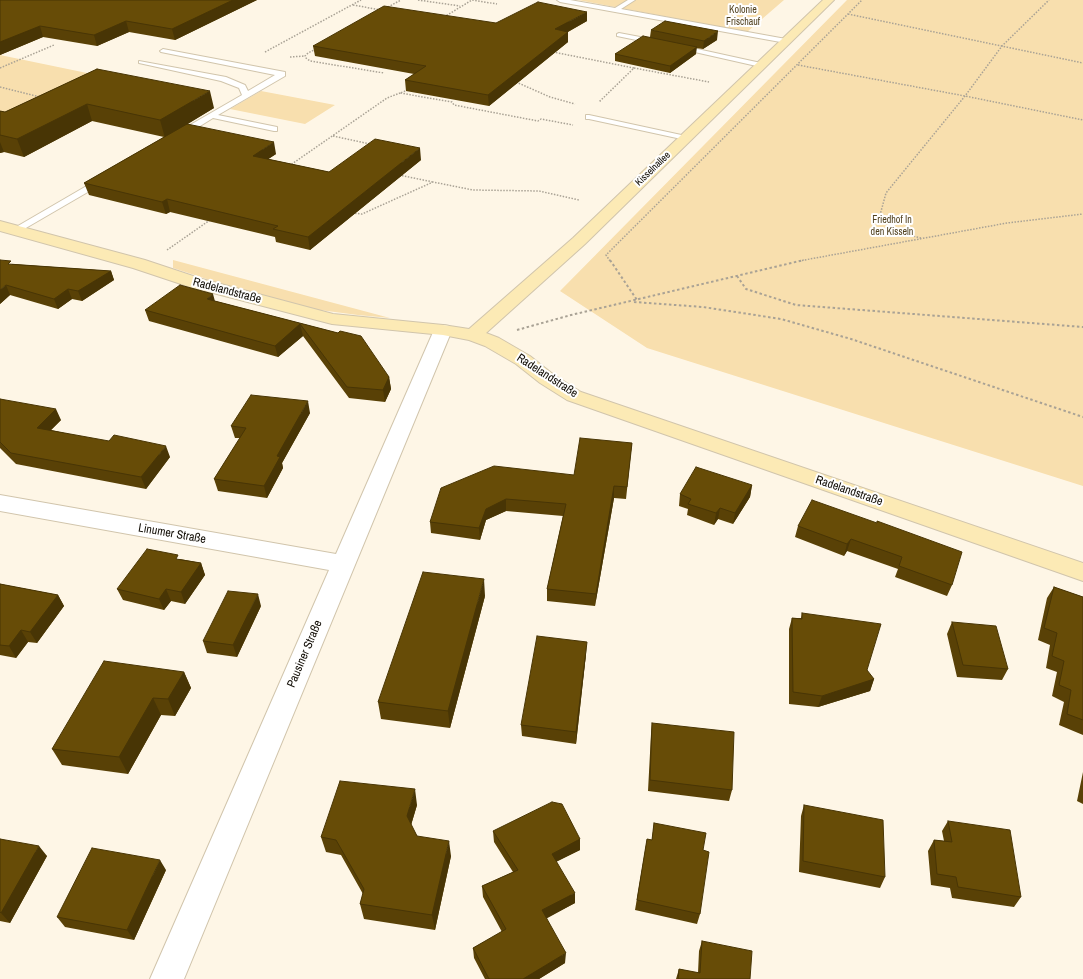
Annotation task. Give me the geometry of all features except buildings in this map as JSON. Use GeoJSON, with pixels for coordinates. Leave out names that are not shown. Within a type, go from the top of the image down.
{"type":"FeatureCollection","features":[{"type":"Feature","properties":{"kind":"street","name":"Kisselnallee"},"geometry":{"type":"LineString","coordinates":[[473,335],[579,241],[829,0]]}},
{"type":"Feature","properties":{"kind":"street","name":"Radelandstraße"},"geometry":{"type":"LineString","coordinates":[[0,226],[139,264],[196,283],[332,319],[443,330],[473,335],[492,342],[523,360],[547,379],[574,396],[1083,572]]}},
{"type":"Feature","properties":{"kind":"street","name":"Pausiner Straße"},"geometry":{"type":"LineString","coordinates":[[167,979],[443,330]]}},
{"type":"Feature","properties":{"kind":"street","name":"Linumer Straße"},"geometry":{"type":"LineString","coordinates":[[0,503],[344,564]]}},
{"type":"Feature","properties":{"kind":"lane"},"geometry":{"type":"LineString","coordinates":[[560,0],[786,41]]}},
{"type":"Feature","properties":{"kind":"lane"},"geometry":{"type":"LineString","coordinates":[[616,10],[632,0]]}},
{"type":"Feature","properties":{"kind":"lane"},"geometry":{"type":"LineString","coordinates":[[619,35],[665,44]]}},
{"type":"Feature","properties":{"kind":"lane"},"geometry":{"type":"LineString","coordinates":[[673,46],[761,65]]}},
{"type":"Feature","properties":{"kind":"lane"},"geometry":{"type":"LineString","coordinates":[[163,51],[282,74],[171,140]]}},
{"type":"Feature","properties":{"kind":"lane"},"geometry":{"type":"LineString","coordinates":[[141,62],[222,79],[242,87],[246,95]]}},
{"type":"Feature","properties":{"kind":"lane"},"geometry":{"type":"LineString","coordinates":[[212,116],[274,130]]}},
{"type":"Feature","properties":{"kind":"lane"},"geometry":{"type":"LineString","coordinates":[[589,117],[686,138]]}},
{"type":"Feature","properties":{"kind":"lane"},"geometry":{"type":"LineString","coordinates":[[16,230],[110,176]]}},
{"type":"Feature","properties":{"kind":"path"},"geometry":{"type":"LineString","coordinates":[[272,54],[264,52],[361,0]]}},
{"type":"Feature","properties":{"kind":"path"},"geometry":{"type":"LineString","coordinates":[[381,12],[401,0]]}},
{"type":"Feature","properties":{"kind":"path"},"geometry":{"type":"LineString","coordinates":[[418,0],[461,7]]}},
{"type":"Feature","properties":{"kind":"path"},"geometry":{"type":"LineString","coordinates":[[444,17],[472,0],[497,4]]}},
{"type":"Feature","properties":{"kind":"path"},"geometry":{"type":"LineString","coordinates":[[637,300],[606,255],[862,0]]}},
{"type":"Feature","properties":{"kind":"path"},"geometry":{"type":"LineString","coordinates":[[924,239],[900,233],[880,215],[886,193],[965,96],[1002,46],[1049,0]]}},
{"type":"Feature","properties":{"kind":"path"},"geometry":{"type":"LineString","coordinates":[[352,5],[384,10]]}},
{"type":"Feature","properties":{"kind":"path"},"geometry":{"type":"LineString","coordinates":[[848,14],[1083,62]]}},
{"type":"Feature","properties":{"kind":"path"},"geometry":{"type":"LineString","coordinates":[[0,68],[54,45]]}},
{"type":"Feature","properties":{"kind":"path"},"geometry":{"type":"LineString","coordinates":[[287,56],[294,58],[305,56],[321,46]]}},
{"type":"Feature","properties":{"kind":"path"},"geometry":{"type":"LineString","coordinates":[[552,52],[709,82]]}},
{"type":"Feature","properties":{"kind":"path"},"geometry":{"type":"LineString","coordinates":[[305,56],[310,61],[384,73]]}},
{"type":"Feature","properties":{"kind":"path"},"geometry":{"type":"LineString","coordinates":[[798,65],[965,96],[1083,120]]}},
{"type":"Feature","properties":{"kind":"path"},"geometry":{"type":"LineString","coordinates":[[598,104],[634,68]]}},
{"type":"Feature","properties":{"kind":"path"},"geometry":{"type":"LineString","coordinates":[[511,81],[518,82],[550,97],[579,105]]}},
{"type":"Feature","properties":{"kind":"path"},"geometry":{"type":"LineString","coordinates":[[0,87],[43,98]]}},
{"type":"Feature","properties":{"kind":"path"},"geometry":{"type":"LineString","coordinates":[[287,167],[387,98],[413,88]]}},
{"type":"Feature","properties":{"kind":"path"},"geometry":{"type":"LineString","coordinates":[[400,93],[452,102],[454,105],[538,121],[541,119],[573,125]]}},
{"type":"Feature","properties":{"kind":"path"},"geometry":{"type":"LineString","coordinates":[[333,136],[374,145]]}},
{"type":"Feature","properties":{"kind":"path"},"geometry":{"type":"LineString","coordinates":[[398,174],[473,190],[539,191],[579,200]]}},
{"type":"Feature","properties":{"kind":"path"},"geometry":{"type":"LineString","coordinates":[[347,213],[362,214],[433,182]]}},
{"type":"Feature","properties":{"kind":"path"},"geometry":{"type":"LineString","coordinates":[[511,331],[790,263],[1007,223],[1083,214]]}},
{"type":"Feature","properties":{"kind":"path"},"geometry":{"type":"LineString","coordinates":[[163,252],[215,216]]}},
{"type":"Feature","properties":{"kind":"path"},"geometry":{"type":"LineString","coordinates":[[736,276],[746,289],[796,305],[1083,327]]}},
{"type":"Feature","properties":{"kind":"path"},"geometry":{"type":"LineString","coordinates":[[630,301],[703,307],[781,319],[851,339],[1083,417]]}},
{"type":"Feature","properties":{"kind":"green space","name":"Kolonie Frischauf"},"geometry":{"type":"Polygon","coordinates":[[[578,0],[784,0],[747,32],[578,0]]]}},
{"type":"Feature","properties":{"kind":"green space","name":"Friedhof In den Kisseln"},"geometry":{"type":"Polygon","coordinates":[[[847,0],[1083,0],[1083,486],[647,348],[560,291],[847,0]]]}},
{"type":"Feature","properties":{"kind":"green space"},"geometry":{"type":"Polygon","coordinates":[[[0,55],[116,79],[0,136],[0,55]]]}},
{"type":"Feature","properties":{"kind":"green space"},"geometry":{"type":"Polygon","coordinates":[[[261,91],[335,105],[305,124],[230,109],[261,91]]]}},
{"type":"Feature","properties":{"kind":"green space"},"geometry":{"type":"Polygon","coordinates":[[[173,260],[390,318],[312,309],[219,283],[173,268],[173,260]]]}}]}
